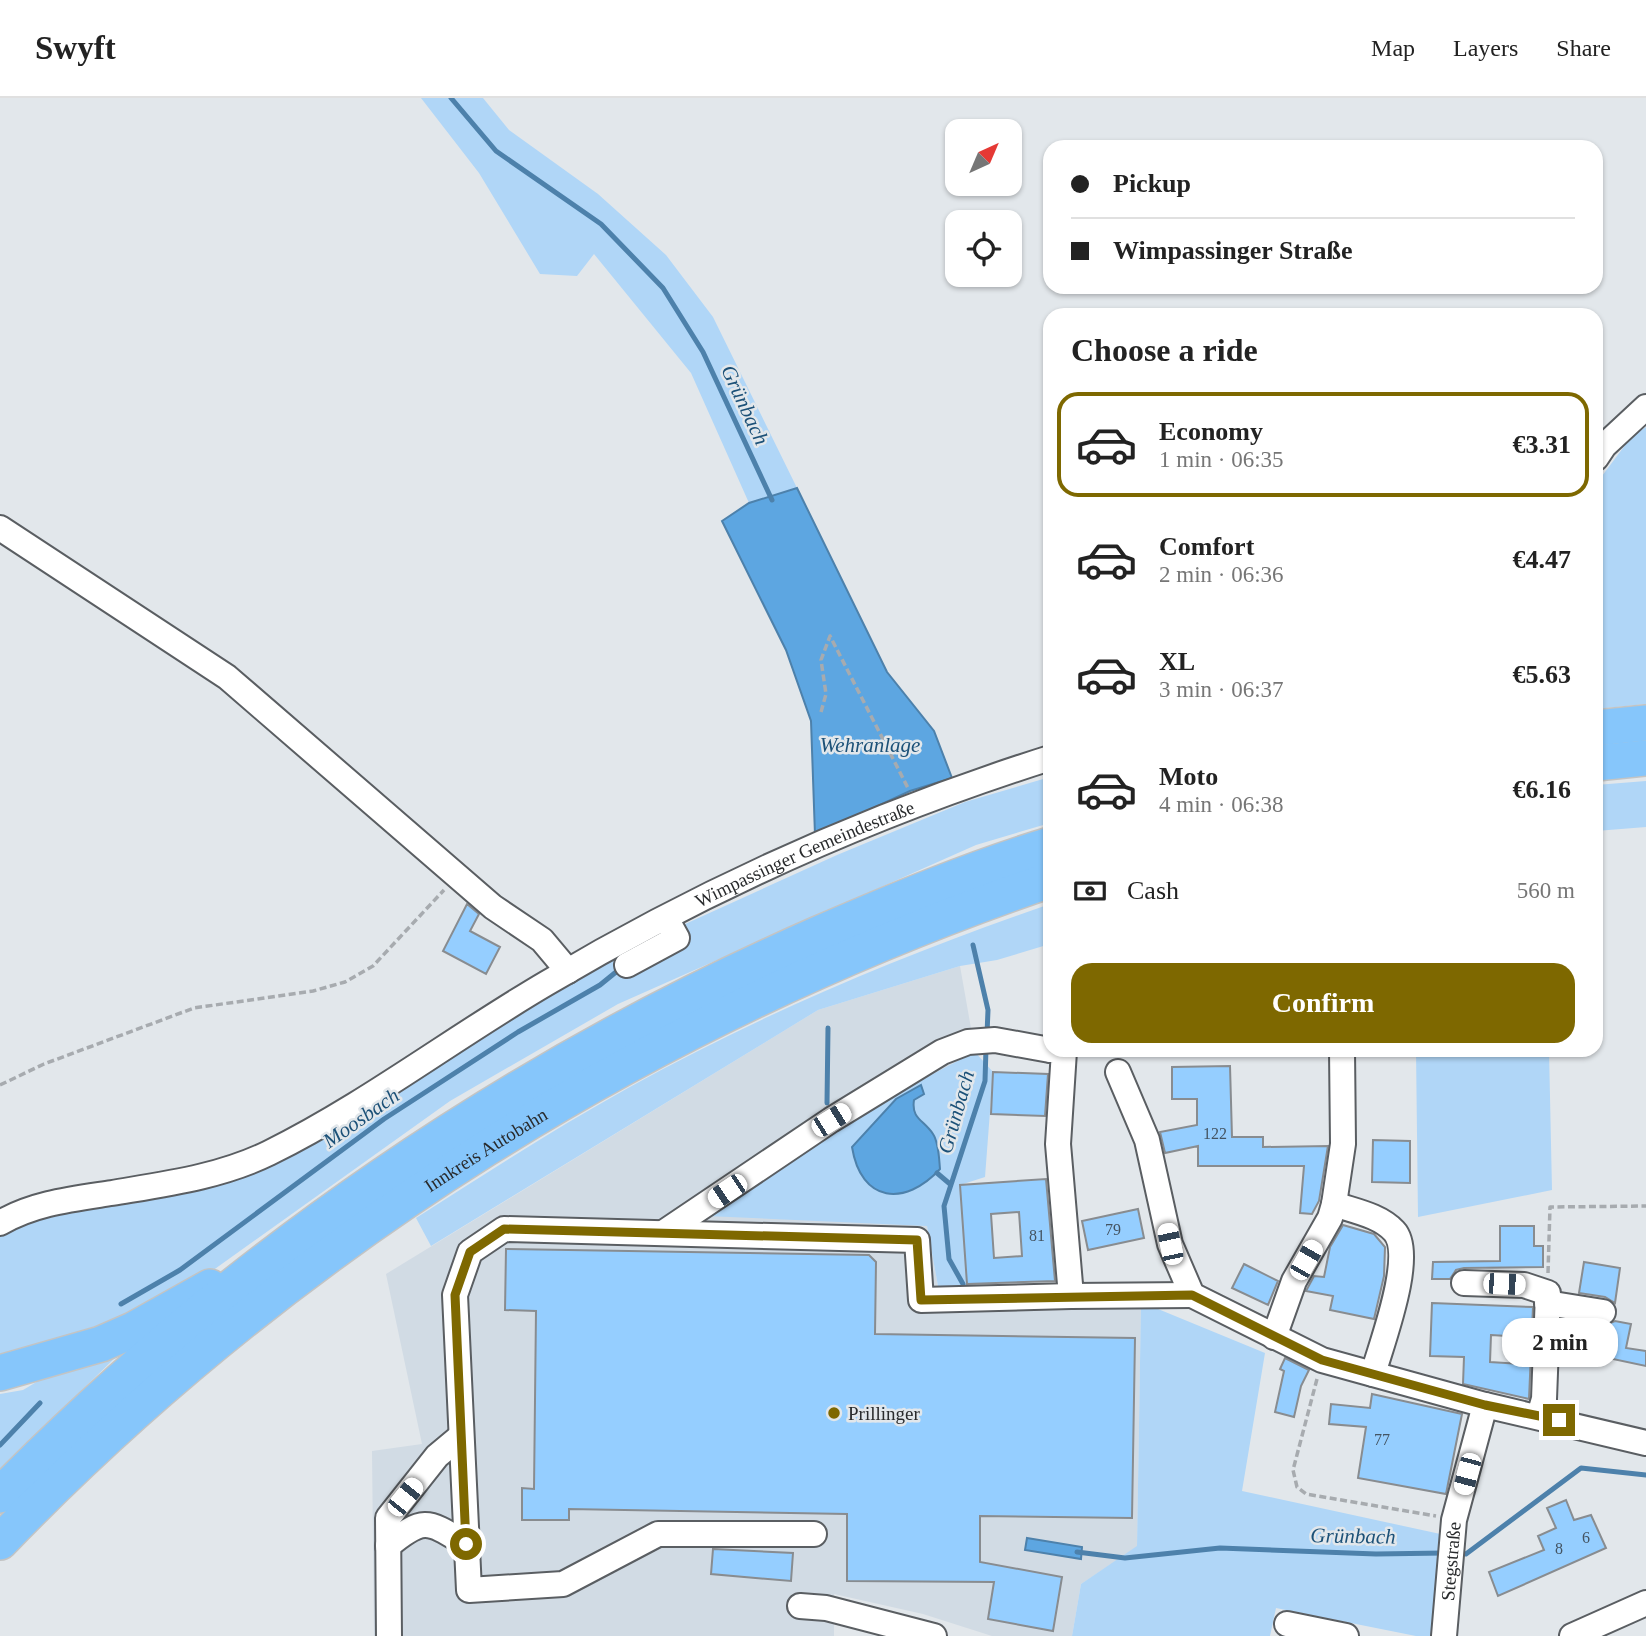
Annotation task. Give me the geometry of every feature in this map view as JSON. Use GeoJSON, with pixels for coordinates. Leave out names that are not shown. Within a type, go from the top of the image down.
{"type":"FeatureCollection","features":[{"type":"Feature","properties":{"kind":"highway"},"geometry":{"type":"LineString","coordinates":[[1603,726],[1646,723]]}},
{"type":"Feature","properties":{"kind":"highway"},"geometry":{"type":"LineString","coordinates":[[1603,762],[1646,758]]}},
{"type":"Feature","properties":{"kind":"highway","name":"Innkreis Autobahn"},"geometry":{"type":"LineString","coordinates":[[0,1495],[132,1370],[272,1256],[444,1134],[546,1072],[666,1005],[876,909],[1043,848]]}},
{"type":"Feature","properties":{"kind":"highway","name":"Innkreis Autobahn"},"geometry":{"type":"LineString","coordinates":[[0,1542],[53,1488],[246,1317],[437,1179],[566,1098],[777,989],[890,939],[1043,883]]}},
{"type":"Feature","properties":{"kind":"highway"},"geometry":{"type":"LineString","coordinates":[[0,1373],[101,1344],[272,1256]]}},
{"type":"Feature","properties":{"kind":"street"},"geometry":{"type":"LineString","coordinates":[[1603,448],[1646,407]]}},
{"type":"Feature","properties":{"kind":"street"},"geometry":{"type":"LineString","coordinates":[[0,528],[227,677],[500,913],[542,940],[568,971]]}},
{"type":"Feature","properties":{"kind":"street","name":"Wimpassinger Gemeindestraße"},"geometry":{"type":"LineString","coordinates":[[0,1223],[34,1207],[190,1179],[266,1154],[306,1134],[471,1028],[666,918],[793,857],[916,806],[1043,761]]}},
{"type":"Feature","properties":{"kind":"street"},"geometry":{"type":"LineString","coordinates":[[627,965],[677,938],[666,918]]}},
{"type":"Feature","properties":{"kind":"street"},"geometry":{"type":"LineString","coordinates":[[666,1231],[831,1120],[942,1052],[968,1042],[995,1040],[1043,1049]]}},
{"type":"Feature","properties":{"kind":"street"},"geometry":{"type":"LineString","coordinates":[[1064,1057],[1058,1144],[1071,1296]]}},
{"type":"Feature","properties":{"kind":"street"},"geometry":{"type":"LineString","coordinates":[[1274,1338],[1294,1281],[1330,1218],[1334,1204],[1343,1144],[1342,1057]]}},
{"type":"Feature","properties":{"kind":"street"},"geometry":{"type":"LineString","coordinates":[[1118,1072],[1147,1140],[1170,1244],[1192,1295]]}},
{"type":"Feature","properties":{"kind":"street"},"geometry":{"type":"LineString","coordinates":[[1334,1204],[1387,1224],[1396,1233],[1400,1247],[1399,1282],[1373,1374]]}},
{"type":"Feature","properties":{"kind":"street"},"geometry":{"type":"LineString","coordinates":[[814,1534],[659,1534],[563,1584],[469,1590],[455,1295],[470,1252],[504,1229],[666,1231],[917,1240],[921,1300],[1192,1295],[1322,1360],[1485,1405],[1646,1443]]}},
{"type":"Feature","properties":{"kind":"street"},"geometry":{"type":"LineString","coordinates":[[1464,1283],[1524,1285],[1548,1298],[1603,1312]]}},
{"type":"Feature","properties":{"kind":"street"},"geometry":{"type":"LineString","coordinates":[[1539,1416],[1544,1399],[1548,1298]]}},
{"type":"Feature","properties":{"kind":"street","name":"Stegstraße"},"geometry":{"type":"LineString","coordinates":[[1444,1636],[1453,1529],[1485,1405]]}},
{"type":"Feature","properties":{"kind":"street"},"geometry":{"type":"LineString","coordinates":[[389,1636],[388,1518],[438,1456],[461,1436]]}},
{"type":"Feature","properties":{"kind":"street"},"geometry":{"type":"LineString","coordinates":[[388,1546],[413,1526],[431,1523],[466,1544]]}},
{"type":"Feature","properties":{"kind":"street"},"geometry":{"type":"LineString","coordinates":[[1572,1636],[1646,1603]]}},
{"type":"Feature","properties":{"kind":"street"},"geometry":{"type":"LineString","coordinates":[[800,1606],[826,1608],[934,1636]]}},
{"type":"Feature","properties":{"kind":"street"},"geometry":{"type":"LineString","coordinates":[[1287,1624],[1346,1636]]}},
{"type":"Feature","properties":{"kind":"path"},"geometry":{"type":"LineString","coordinates":[[821,712],[826,694],[821,660],[830,636],[916,806]]}},
{"type":"Feature","properties":{"kind":"path"},"geometry":{"type":"LineString","coordinates":[[0,1085],[44,1065],[194,1008],[313,991],[345,982],[373,966],[457,876]]}},
{"type":"Feature","properties":{"kind":"path"},"geometry":{"type":"LineString","coordinates":[[1548,1298],[1550,1207],[1646,1206]]}},
{"type":"Feature","properties":{"kind":"path"},"geometry":{"type":"LineString","coordinates":[[1322,1360],[1293,1471],[1297,1487],[1306,1494],[1453,1529]]}},
{"type":"Feature","properties":{"kind":"shaded area"},"geometry":{"type":"Polygon","coordinates":[[[421,98],[483,98],[509,130],[598,194],[666,255],[713,317],[797,488],[749,503],[691,373],[594,254],[577,276],[540,274],[479,173],[421,98]]]}},
{"type":"Feature","properties":{"kind":"shaded area"},"geometry":{"type":"Polygon","coordinates":[[[1646,427],[1646,704],[1603,708],[1603,475],[1632,436],[1646,427]]]}},
{"type":"Feature","properties":{"kind":"shaded area"},"geometry":{"type":"Polygon","coordinates":[[[1043,779],[1043,825],[976,845],[618,1004],[450,1101],[212,1271],[111,1332],[0,1367],[0,1236],[23,1219],[213,1187],[274,1163],[597,964],[837,855],[965,802],[1043,779]]]}},
{"type":"Feature","properties":{"kind":"shaded area"},"geometry":{"type":"Polygon","coordinates":[[[1646,781],[1646,827],[1603,830],[1603,784],[1646,781]]]}},
{"type":"Feature","properties":{"kind":"shaded area"},"geometry":{"type":"Polygon","coordinates":[[[1043,907],[1043,946],[997,960],[960,966],[818,1010],[431,1246],[416,1218],[601,1103],[783,1010],[942,943],[1043,907]]]}},
{"type":"Feature","properties":{"kind":"shaded area"},"geometry":{"type":"Polygon","coordinates":[[[960,966],[978,1068],[920,1188],[938,1286],[1081,1291],[1141,1302],[1137,1547],[1081,1584],[1072,1636],[992,1636],[923,1614],[834,1594],[834,1636],[374,1636],[372,1451],[422,1444],[386,1274],[818,1010],[960,966]]]}},
{"type":"Feature","properties":{"kind":"shaded area"},"geometry":{"type":"Polygon","coordinates":[[[975,1052],[993,1072],[985,1177],[960,1185],[967,1288],[938,1286],[927,1226],[707,1216],[881,1101],[975,1052]]]}},
{"type":"Feature","properties":{"kind":"shaded area"},"geometry":{"type":"Polygon","coordinates":[[[1416,1057],[1549,1057],[1552,1190],[1418,1217],[1416,1057]]]}},
{"type":"Feature","properties":{"kind":"shaded area"},"geometry":{"type":"Polygon","coordinates":[[[1141,1302],[1265,1353],[1242,1491],[1445,1535],[1444,1636],[1416,1636],[1276,1608],[1270,1636],[1072,1636],[1081,1584],[1137,1546],[1141,1302]]]}},
{"type":"Feature","properties":{"kind":"shaded area"},"geometry":{"type":"Polygon","coordinates":[[[119,1354],[0,1470],[0,1394],[23,1390],[55,1371],[119,1354]]]}},
{"type":"Feature","properties":{"kind":"water","name":"Wehranlage"},"geometry":{"type":"Polygon","coordinates":[[[797,488],[887,672],[934,731],[952,778],[910,791],[815,835],[811,721],[786,650],[722,521],[749,503],[797,488]]]}},
{"type":"Feature","properties":{"kind":"water"},"geometry":{"type":"Polygon","coordinates":[[[921,1085],[924,1094],[914,1100],[914,1111],[935,1138],[940,1169],[927,1181],[899,1194],[875,1189],[857,1166],[852,1147],[896,1099],[921,1085]]]}},
{"type":"Feature","properties":{"kind":"water"},"geometry":{"type":"Polygon","coordinates":[[[1027,1538],[1082,1547],[1081,1559],[1025,1550],[1027,1538]]]}},
{"type":"Feature","properties":{"kind":"building"},"geometry":{"type":"Polygon","coordinates":[[[467,904],[479,914],[470,931],[500,947],[486,974],[443,951],[467,904]]]}},
{"type":"Feature","properties":{"kind":"building"},"geometry":{"type":"Polygon","coordinates":[[[1230,1066],[1232,1137],[1263,1137],[1263,1147],[1328,1146],[1319,1201],[1312,1214],[1300,1213],[1304,1166],[1198,1166],[1198,1146],[1165,1153],[1160,1132],[1197,1125],[1197,1099],[1172,1099],[1172,1067],[1230,1066]]]}},
{"type":"Feature","properties":{"kind":"building"},"geometry":{"type":"Polygon","coordinates":[[[993,1072],[1048,1074],[1045,1116],[991,1114],[993,1072]]]}},
{"type":"Feature","properties":{"kind":"building"},"geometry":{"type":"Polygon","coordinates":[[[1373,1140],[1410,1141],[1410,1183],[1372,1182],[1373,1140]]]}},
{"type":"Feature","properties":{"kind":"building"},"geometry":{"type":"Polygon","coordinates":[[[1046,1179],[1055,1281],[967,1284],[960,1185],[1046,1179]],[[1019,1212],[991,1214],[994,1258],[1022,1256],[1019,1212]]]}},
{"type":"Feature","properties":{"kind":"building"},"geometry":{"type":"Polygon","coordinates":[[[1138,1209],[1144,1238],[1088,1250],[1082,1221],[1138,1209]]]}},
{"type":"Feature","properties":{"kind":"building"},"geometry":{"type":"Polygon","coordinates":[[[1343,1225],[1374,1234],[1385,1247],[1384,1276],[1374,1319],[1330,1310],[1333,1296],[1306,1291],[1314,1276],[1324,1277],[1330,1247],[1343,1225]]]}},
{"type":"Feature","properties":{"kind":"building"},"geometry":{"type":"Polygon","coordinates":[[[1500,1226],[1534,1226],[1534,1246],[1543,1246],[1543,1267],[1464,1268],[1456,1270],[1450,1279],[1432,1279],[1433,1262],[1500,1261],[1500,1226]]]}},
{"type":"Feature","properties":{"kind":"building","name":"Prillinger"},"geometry":{"type":"Polygon","coordinates":[[[506,1249],[869,1255],[876,1262],[875,1334],[1135,1338],[1132,1518],[980,1516],[980,1562],[1062,1577],[1053,1631],[988,1619],[994,1582],[847,1581],[847,1514],[569,1509],[569,1520],[522,1520],[522,1488],[534,1489],[536,1311],[505,1310],[506,1249]]]}},
{"type":"Feature","properties":{"kind":"building"},"geometry":{"type":"Polygon","coordinates":[[[1584,1262],[1620,1268],[1615,1303],[1605,1297],[1579,1293],[1584,1262]]]}},
{"type":"Feature","properties":{"kind":"building"},"geometry":{"type":"Polygon","coordinates":[[[1244,1264],[1278,1281],[1268,1305],[1232,1288],[1244,1264]]]}},
{"type":"Feature","properties":{"kind":"building"},"geometry":{"type":"Polygon","coordinates":[[[1432,1303],[1533,1307],[1529,1399],[1463,1384],[1464,1357],[1430,1356],[1432,1303]],[[1491,1335],[1490,1362],[1521,1364],[1523,1337],[1491,1335]]]}},
{"type":"Feature","properties":{"kind":"building"},"geometry":{"type":"Polygon","coordinates":[[[1562,1320],[1601,1327],[1615,1321],[1631,1324],[1626,1348],[1646,1351],[1646,1366],[1561,1348],[1562,1320]]]}},
{"type":"Feature","properties":{"kind":"building"},"geometry":{"type":"Polygon","coordinates":[[[1285,1358],[1309,1370],[1301,1386],[1294,1417],[1275,1412],[1284,1371],[1280,1369],[1285,1358]]]}},
{"type":"Feature","properties":{"kind":"building"},"geometry":{"type":"Polygon","coordinates":[[[1372,1394],[1462,1414],[1446,1494],[1358,1478],[1366,1427],[1329,1424],[1331,1404],[1370,1408],[1372,1394]]]}},
{"type":"Feature","properties":{"kind":"building"},"geometry":{"type":"Polygon","coordinates":[[[1566,1500],[1574,1520],[1591,1515],[1606,1548],[1498,1596],[1489,1572],[1544,1550],[1538,1536],[1556,1528],[1547,1508],[1566,1500]]]}},
{"type":"Feature","properties":{"kind":"building"},"geometry":{"type":"Polygon","coordinates":[[[713,1549],[793,1553],[791,1581],[711,1574],[713,1549]]]}},
{"type":"Feature","properties":{"kind":"waterway","name":"Grünbach"},"geometry":{"type":"LineString","coordinates":[[451,98],[496,151],[601,224],[663,288],[703,352],[772,500]]}},
{"type":"Feature","properties":{"kind":"waterway","name":"Grünbach"},"geometry":{"type":"LineString","coordinates":[[973,945],[988,1010],[987,1034]]}},
{"type":"Feature","properties":{"kind":"waterway","name":"Moosbach"},"geometry":{"type":"LineString","coordinates":[[121,1304],[180,1270],[384,1119],[518,1032],[600,985],[616,972],[624,974]]}},
{"type":"Feature","properties":{"kind":"waterway"},"geometry":{"type":"LineString","coordinates":[[827,1103],[828,1028]]}},
{"type":"Feature","properties":{"kind":"waterway","name":"Grünbach"},"geometry":{"type":"LineString","coordinates":[[963,1284],[949,1259],[944,1206],[985,1081],[986,1048]]}},
{"type":"Feature","properties":{"kind":"waterway"},"geometry":{"type":"LineString","coordinates":[[937,1173],[950,1184]]}},
{"type":"Feature","properties":{"kind":"waterway","name":"Moosbach"},"geometry":{"type":"LineString","coordinates":[[0,1445],[40,1403]]}},
{"type":"Feature","properties":{"kind":"waterway","name":"Grünbach"},"geometry":{"type":"LineString","coordinates":[[1457,1553],[1466,1554],[1581,1468],[1646,1475]]}},
{"type":"Feature","properties":{"kind":"waterway","name":"Grünbach"},"geometry":{"type":"LineString","coordinates":[[1077,1552],[1125,1558],[1220,1548],[1376,1554],[1444,1553]]}},
{"type":"Feature","properties":{"kind":"place","name":"Prillinger"},"geometry":{"type":"Point","coordinates":[834,1413]}},
{"type":"Feature","properties":{"kind":"route"},"geometry":{"type":"LineString","coordinates":[[466,1544],[455,1295],[470,1252],[504,1229],[666,1231],[917,1240],[921,1300],[1192,1295],[1322,1360],[1485,1405],[1559,1420]]}}]}
